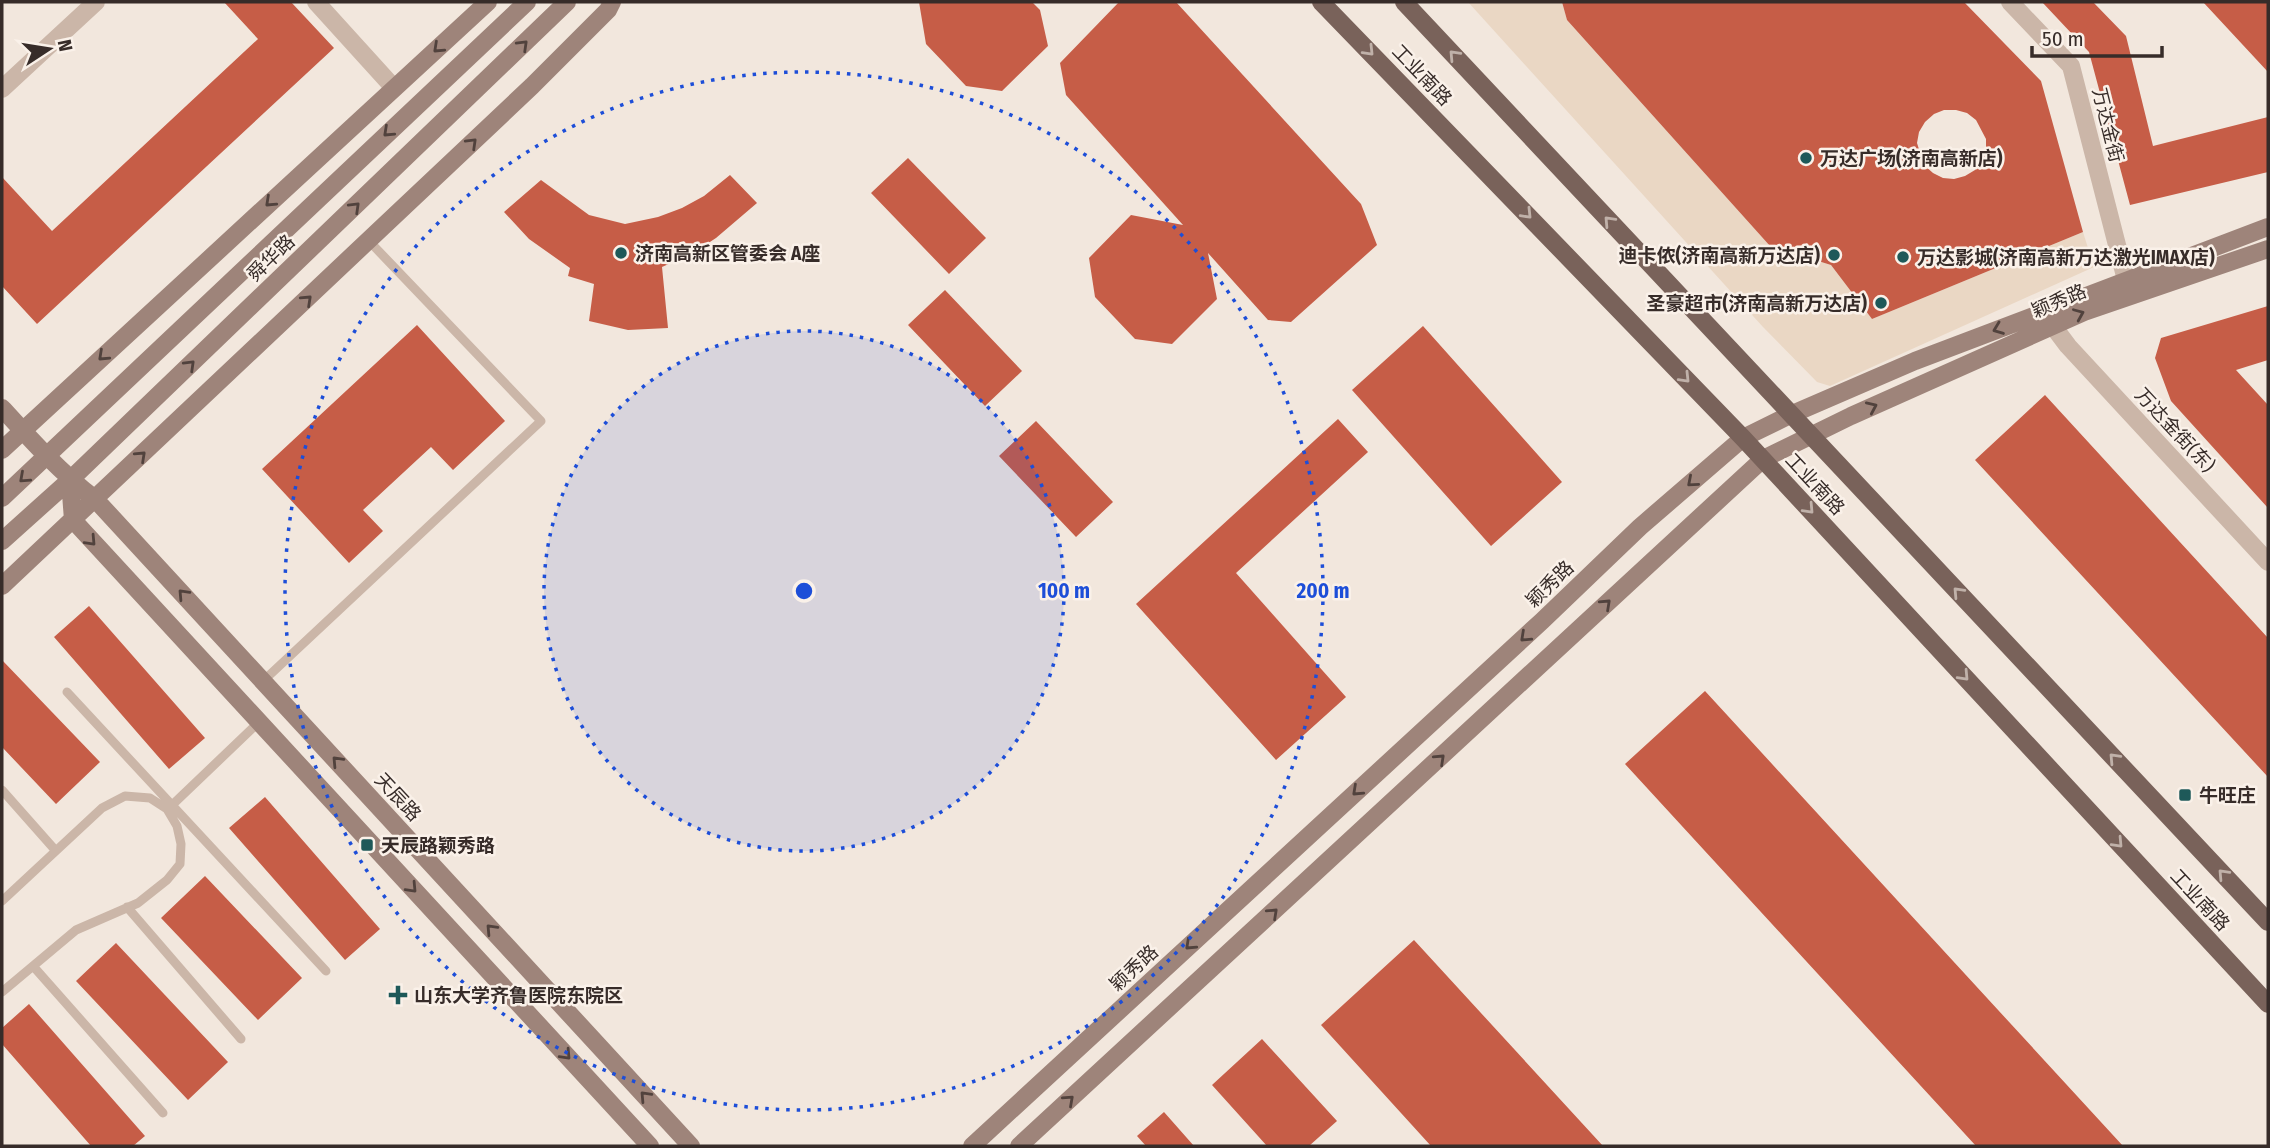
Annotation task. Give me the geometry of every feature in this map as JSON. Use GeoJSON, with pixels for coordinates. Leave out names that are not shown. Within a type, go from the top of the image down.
{"type":"FeatureCollection","features":[{"type":"Feature","properties":{"kind":"main road"},"geometry":{"type":"LineString","coordinates":[[2,450],[488,2]]}},
{"type":"Feature","properties":{"kind":"main road","name":"舜华路"},"geometry":{"type":"LineString","coordinates":[[2,498],[527,2]]}},
{"type":"Feature","properties":{"kind":"main road","name":"舜华路"},"geometry":{"type":"LineString","coordinates":[[2,541],[70,480],[567,2]]}},
{"type":"Feature","properties":{"kind":"main road"},"geometry":{"type":"LineString","coordinates":[[2,586],[532,86],[608,10],[612,2]]}},
{"type":"Feature","properties":{"kind":"main road","name":"工业南路"},"geometry":{"type":"LineString","coordinates":[[1321,2],[1763,459],[2268,1004]]}},
{"type":"Feature","properties":{"kind":"main road","name":"工业南路"},"geometry":{"type":"LineString","coordinates":[[1404,2],[2268,922]]}},
{"type":"Feature","properties":{"kind":"main road","name":"颖秀路"},"geometry":{"type":"LineString","coordinates":[[972,1146],[1531,631],[1640,527],[1743,438],[1915,361],[2268,227]]}},
{"type":"Feature","properties":{"kind":"main road","name":"颖秀路"},"geometry":{"type":"LineString","coordinates":[[1019,1146],[1763,459],[2053,326],[2126,296],[2268,249]]}},
{"type":"Feature","properties":{"kind":"main road","name":"天辰路"},"geometry":{"type":"LineString","coordinates":[[2,408],[47,457],[94,501],[691,1146]]}},
{"type":"Feature","properties":{"kind":"main road"},"geometry":{"type":"LineString","coordinates":[[70,480],[73,520],[650,1146]]}},
{"type":"Feature","properties":{"kind":"street"},"geometry":{"type":"LineString","coordinates":[[2,89],[96,2]]}},
{"type":"Feature","properties":{"kind":"street"},"geometry":{"type":"LineString","coordinates":[[316,2],[394,88]]}},
{"type":"Feature","properties":{"kind":"street","name":"万达金街"},"geometry":{"type":"LineString","coordinates":[[2010,2],[2071,66],[2126,280]]}},
{"type":"Feature","properties":{"kind":"street","name":"万达金街(东)"},"geometry":{"type":"LineString","coordinates":[[2053,326],[2067,346],[2268,562]]}},
{"type":"Feature","properties":{"kind":"lane"},"geometry":{"type":"LineString","coordinates":[[261,682],[541,421],[369,241]]}},
{"type":"Feature","properties":{"kind":"lane"},"geometry":{"type":"LineString","coordinates":[[67,692],[169,807],[326,971]]}},
{"type":"Feature","properties":{"kind":"lane"},"geometry":{"type":"LineString","coordinates":[[169,807],[259,722]]}},
{"type":"Feature","properties":{"kind":"lane"},"geometry":{"type":"LineString","coordinates":[[2,790],[56,851]]}},
{"type":"Feature","properties":{"kind":"lane"},"geometry":{"type":"LineString","coordinates":[[2,901],[103,808],[125,796],[150,798],[169,807],[181,844],[180,864],[167,880],[138,902],[76,930],[2,992]]}},
{"type":"Feature","properties":{"kind":"lane"},"geometry":{"type":"LineString","coordinates":[[127,907],[241,1039]]}},
{"type":"Feature","properties":{"kind":"lane"},"geometry":{"type":"LineString","coordinates":[[33,966],[163,1113]]}},
{"type":"Feature","properties":{"kind":"shaded area"},"geometry":{"type":"Polygon","coordinates":[[[1468,2],[1562,2],[1567,20],[1770,246],[1831,265],[1872,319],[2083,232],[2094,267],[1830,386],[1817,382],[1763,327],[1468,2]]]}},
{"type":"Feature","properties":{"kind":"building"},"geometry":{"type":"Polygon","coordinates":[[[224,2],[291,2],[334,48],[37,324],[2,286],[2,177],[52,231],[258,39],[224,2]]]}},
{"type":"Feature","properties":{"kind":"building"},"geometry":{"type":"Polygon","coordinates":[[[919,2],[1032,2],[1040,10],[1048,46],[1002,91],[966,86],[926,44],[919,2]]]}},
{"type":"Feature","properties":{"kind":"building"},"geometry":{"type":"Polygon","coordinates":[[[1119,2],[1176,2],[1361,204],[1377,245],[1291,322],[1268,320],[1208,253],[1217,299],[1172,344],[1135,339],[1095,297],[1089,258],[1131,215],[1183,225],[1066,95],[1060,63],[1119,2]]]}},
{"type":"Feature","properties":{"kind":"building","name":"万达广场(济南高新店)"},"geometry":{"type":"Polygon","coordinates":[[[1562,2],[1964,2],[2041,81],[2083,232],[1872,319],[1831,265],[1770,246],[1567,20],[1562,2]],[[1944,110],[1934,114],[1919,132],[1917,143],[1924,165],[1943,178],[1954,179],[1975,170],[1986,151],[1986,139],[1976,120],[1967,113],[1944,110]]]}},
{"type":"Feature","properties":{"kind":"building"},"geometry":{"type":"Polygon","coordinates":[[[2042,2],[2093,2],[2126,36],[2153,146],[2268,117],[2268,172],[2130,205],[2089,52],[2042,2]]]}},
{"type":"Feature","properties":{"kind":"building"},"geometry":{"type":"Polygon","coordinates":[[[2203,2],[2268,2],[2268,72],[2203,2]]]}},
{"type":"Feature","properties":{"kind":"building"},"geometry":{"type":"Polygon","coordinates":[[[908,158],[986,238],[949,274],[871,193],[908,158]]]}},
{"type":"Feature","properties":{"kind":"building","name":"济南高新区管委会 A座"},"geometry":{"type":"Polygon","coordinates":[[[730,175],[757,203],[716,238],[693,253],[662,267],[668,328],[628,330],[589,321],[594,284],[568,276],[570,268],[529,239],[504,212],[541,180],[589,215],[625,224],[658,217],[682,208],[704,196],[730,175]]]}},
{"type":"Feature","properties":{"kind":"building"},"geometry":{"type":"Polygon","coordinates":[[[945,290],[1022,371],[985,406],[908,325],[945,290]]]}},
{"type":"Feature","properties":{"kind":"building"},"geometry":{"type":"Polygon","coordinates":[[[2268,306],[2268,360],[2236,370],[2268,405],[2268,508],[2171,401],[2155,358],[2161,338],[2268,306]]]}},
{"type":"Feature","properties":{"kind":"building"},"geometry":{"type":"Polygon","coordinates":[[[417,325],[505,421],[453,470],[431,447],[363,510],[383,531],[349,563],[262,469],[417,325]]]}},
{"type":"Feature","properties":{"kind":"building"},"geometry":{"type":"Polygon","coordinates":[[[1423,326],[1562,482],[1491,546],[1352,390],[1423,326]]]}},
{"type":"Feature","properties":{"kind":"building"},"geometry":{"type":"Polygon","coordinates":[[[2045,395],[2268,638],[2268,777],[1975,460],[2045,395]]]}},
{"type":"Feature","properties":{"kind":"building"},"geometry":{"type":"Polygon","coordinates":[[[1338,419],[1368,452],[1236,573],[1346,697],[1276,760],[1136,604],[1338,419]]]}},
{"type":"Feature","properties":{"kind":"building"},"geometry":{"type":"Polygon","coordinates":[[[1036,421],[1113,502],[1076,537],[999,456],[1036,421]]]}},
{"type":"Feature","properties":{"kind":"building"},"geometry":{"type":"Polygon","coordinates":[[[89,606],[205,738],[169,769],[54,637],[89,606]]]}},
{"type":"Feature","properties":{"kind":"building"},"geometry":{"type":"Polygon","coordinates":[[[2,660],[100,762],[56,804],[2,747],[2,660]]]}},
{"type":"Feature","properties":{"kind":"building"},"geometry":{"type":"Polygon","coordinates":[[[1705,691],[2123,1146],[1976,1146],[1625,764],[1705,691]]]}},
{"type":"Feature","properties":{"kind":"building"},"geometry":{"type":"Polygon","coordinates":[[[265,797],[380,929],[345,960],[229,828],[265,797]]]}},
{"type":"Feature","properties":{"kind":"building"},"geometry":{"type":"Polygon","coordinates":[[[205,876],[302,978],[258,1020],[161,918],[205,876]]]}},
{"type":"Feature","properties":{"kind":"building"},"geometry":{"type":"Polygon","coordinates":[[[1414,940],[1603,1146],[1431,1146],[1321,1025],[1414,940]]]}},
{"type":"Feature","properties":{"kind":"building"},"geometry":{"type":"Polygon","coordinates":[[[116,943],[228,1062],[188,1100],[76,981],[116,943]]]}},
{"type":"Feature","properties":{"kind":"building"},"geometry":{"type":"Polygon","coordinates":[[[29,1004],[145,1136],[133,1146],[91,1146],[2,1044],[2,1028],[29,1004]]]}},
{"type":"Feature","properties":{"kind":"building"},"geometry":{"type":"Polygon","coordinates":[[[1262,1039],[1337,1121],[1309,1146],[1267,1146],[1212,1085],[1262,1039]]]}},
{"type":"Feature","properties":{"kind":"building"},"geometry":{"type":"Polygon","coordinates":[[[1164,1112],[1194,1146],[1146,1146],[1137,1136],[1164,1112]]]}},
{"type":"Feature","properties":{"kind":"place","name":"万达广场(济南高新店)"},"geometry":{"type":"Point","coordinates":[1806,158]}},
{"type":"Feature","properties":{"kind":"place","name":"济南高新区管委会 A座"},"geometry":{"type":"Point","coordinates":[621,253]}},
{"type":"Feature","properties":{"kind":"place","name":"迪卡侬(济南高新万达店)"},"geometry":{"type":"Point","coordinates":[1834,255]}},
{"type":"Feature","properties":{"kind":"place","name":"万达影城(济南高新万达激光IMAX店)"},"geometry":{"type":"Point","coordinates":[1903,257]}},
{"type":"Feature","properties":{"kind":"place","name":"圣豪超市(济南高新万达店)"},"geometry":{"type":"Point","coordinates":[1881,303]}},
{"type":"Feature","properties":{"kind":"place","name":"牛旺庄"},"geometry":{"type":"Point","coordinates":[2185,795]}},
{"type":"Feature","properties":{"kind":"place","name":"天辰路颖秀路"},"geometry":{"type":"Point","coordinates":[367,845]}},
{"type":"Feature","properties":{"kind":"place","name":"山东大学齐鲁医院东院区"},"geometry":{"type":"Point","coordinates":[398,995]}}]}
